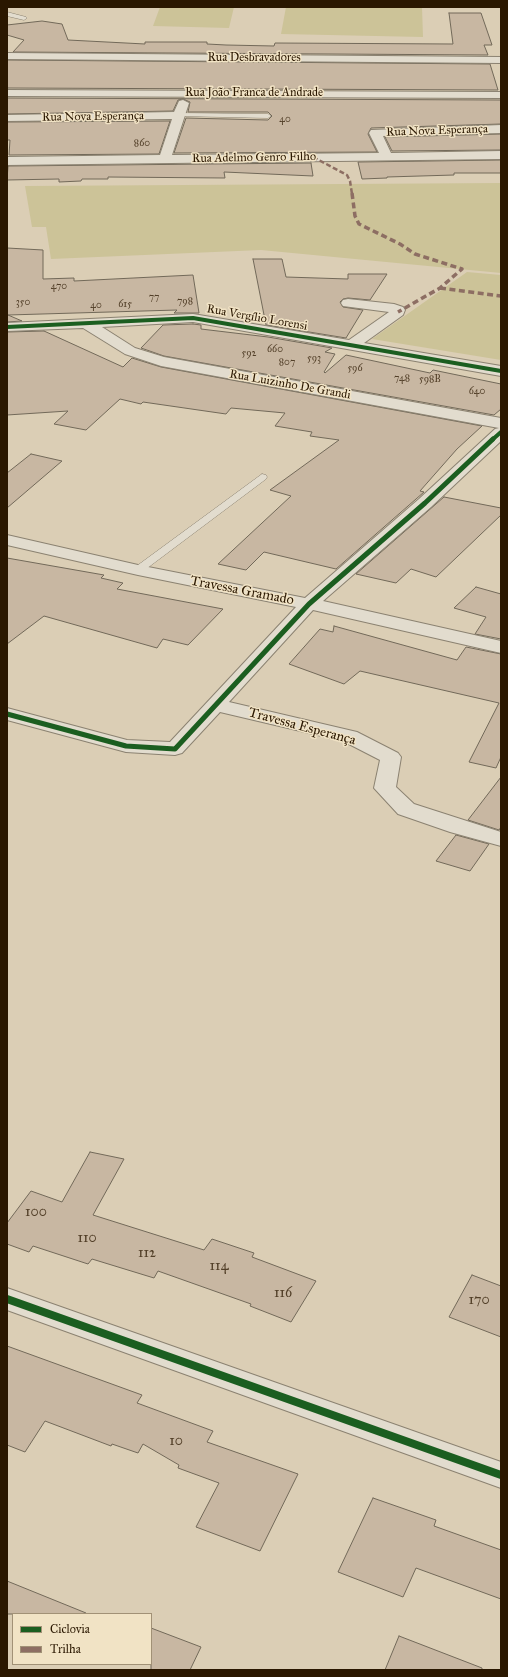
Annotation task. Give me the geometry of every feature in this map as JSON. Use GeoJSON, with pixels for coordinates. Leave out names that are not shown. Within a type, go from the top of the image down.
{"type":"FeatureCollection","features":[{"type":"Feature","properties":{"kind":"street","name":"Rua Desbravadores"},"geometry":{"type":"LineString","coordinates":[[7,56],[501,60]]}},
{"type":"Feature","properties":{"kind":"street","name":"Rua João Franca de Andrade"},"geometry":{"type":"LineString","coordinates":[[7,93],[501,95]]}},
{"type":"Feature","properties":{"kind":"street"},"geometry":{"type":"LineString","coordinates":[[165,159],[186,93]]}},
{"type":"Feature","properties":{"kind":"street","name":"Rua Nova Esperança"},"geometry":{"type":"LineString","coordinates":[[7,118],[179,116]]}},
{"type":"Feature","properties":{"kind":"street","name":"Rua Nova Esperança"},"geometry":{"type":"LineString","coordinates":[[387,156],[375,133],[501,129]]}},
{"type":"Feature","properties":{"kind":"street","name":"Rua Adelmo Genro Filho"},"geometry":{"type":"LineString","coordinates":[[7,161],[501,155]]}},
{"type":"Feature","properties":{"kind":"street"},"geometry":{"type":"LineString","coordinates":[[348,303],[398,310],[398,312],[352,346]]}},
{"type":"Feature","properties":{"kind":"street","name":"Rua Vergílio Lorensi"},"geometry":{"type":"LineString","coordinates":[[7,327],[193,318],[501,371]]}},
{"type":"Feature","properties":{"kind":"street","name":"Rua Luizinho De Grandi"},"geometry":{"type":"LineString","coordinates":[[86,323],[130,350],[161,362],[501,423]]}},
{"type":"Feature","properties":{"kind":"street"},"geometry":{"type":"LineString","coordinates":[[7,714],[126,746],[175,749],[310,604],[425,503],[501,432]]}},
{"type":"Feature","properties":{"kind":"street","name":"Travessa Gramado"},"geometry":{"type":"LineString","coordinates":[[7,540],[138,570],[310,604],[501,647]]}},
{"type":"Feature","properties":{"kind":"street","name":"Travessa Esperança"},"geometry":{"type":"LineString","coordinates":[[216,705],[350,736],[391,757],[385,788],[406,809],[458,827],[501,838]]}},
{"type":"Feature","properties":{"kind":"street"},"geometry":{"type":"LineString","coordinates":[[7,1299],[501,1475]]}},
{"type":"Feature","properties":{"kind":"lane"},"geometry":{"type":"LineString","coordinates":[[7,14],[24,18]]}},
{"type":"Feature","properties":{"kind":"lane"},"geometry":{"type":"LineString","coordinates":[[179,116],[268,116]]}},
{"type":"Feature","properties":{"kind":"lane"},"geometry":{"type":"LineString","coordinates":[[138,570],[262,477]]}},
{"type":"Feature","properties":{"kind":"shaded area"},"geometry":{"type":"Polygon","coordinates":[[[160,7],[234,7],[229,28],[153,26],[160,7]]]}},
{"type":"Feature","properties":{"kind":"shaded area"},"geometry":{"type":"Polygon","coordinates":[[[286,7],[422,7],[423,37],[281,34],[286,7]]]}},
{"type":"Feature","properties":{"kind":"shaded area"},"geometry":{"type":"Polygon","coordinates":[[[501,183],[501,273],[261,250],[51,259],[46,227],[32,227],[25,186],[501,183]]]}},
{"type":"Feature","properties":{"kind":"shaded area"},"geometry":{"type":"Polygon","coordinates":[[[467,272],[501,275],[501,360],[372,339],[467,272]]]}},
{"type":"Feature","properties":{"kind":"building"},"geometry":{"type":"Polygon","coordinates":[[[449,13],[481,13],[492,45],[484,45],[488,55],[13,52],[24,40],[7,35],[7,25],[42,21],[62,24],[68,40],[145,44],[145,42],[207,42],[207,44],[274,46],[275,43],[453,44],[449,13]]]}},
{"type":"Feature","properties":{"kind":"building"},"geometry":{"type":"Polygon","coordinates":[[[7,60],[490,64],[498,90],[7,88],[7,60]]]}},
{"type":"Feature","properties":{"kind":"building"},"geometry":{"type":"Polygon","coordinates":[[[7,98],[501,100],[501,124],[371,128],[368,134],[377,152],[174,153],[186,118],[268,120],[272,116],[268,112],[188,112],[190,102],[183,99],[178,100],[173,111],[7,114],[7,98]]]}},
{"type":"Feature","properties":{"kind":"building"},"geometry":{"type":"Polygon","coordinates":[[[170,121],[159,154],[9,155],[10,140],[7,140],[7,122],[170,121]]]}},
{"type":"Feature","properties":{"kind":"building"},"geometry":{"type":"Polygon","coordinates":[[[501,134],[501,150],[392,151],[385,137],[501,134]]]}},
{"type":"Feature","properties":{"kind":"building"},"geometry":{"type":"Polygon","coordinates":[[[501,160],[501,173],[454,173],[454,175],[362,179],[358,162],[501,160]]]}},
{"type":"Feature","properties":{"kind":"building"},"geometry":{"type":"Polygon","coordinates":[[[311,163],[313,176],[224,172],[225,178],[108,177],[108,179],[82,179],[81,181],[59,182],[59,179],[7,180],[8,166],[311,163]]]}},
{"type":"Feature","properties":{"kind":"building"},"geometry":{"type":"Polygon","coordinates":[[[7,248],[43,250],[43,279],[74,278],[74,281],[193,275],[199,313],[174,313],[177,310],[8,315],[22,321],[7,322],[7,248]]]}},
{"type":"Feature","properties":{"kind":"building"},"geometry":{"type":"Polygon","coordinates":[[[253,259],[282,259],[286,277],[348,279],[348,274],[387,274],[370,300],[348,298],[343,299],[340,302],[343,307],[363,310],[346,338],[266,325],[253,259]]]}},
{"type":"Feature","properties":{"kind":"building"},"geometry":{"type":"Polygon","coordinates":[[[163,325],[201,325],[201,329],[268,337],[332,348],[325,352],[335,354],[324,372],[325,373],[346,355],[430,373],[433,370],[501,384],[501,409],[494,415],[164,356],[141,348],[163,325]]]}},
{"type":"Feature","properties":{"kind":"building"},"geometry":{"type":"Polygon","coordinates":[[[44,331],[123,367],[132,358],[161,367],[482,426],[457,449],[420,491],[424,492],[336,569],[264,552],[246,570],[218,564],[291,496],[270,490],[339,440],[310,436],[312,432],[275,426],[285,413],[231,408],[226,414],[143,402],[141,404],[120,399],[86,430],[54,424],[68,411],[7,415],[7,332],[44,331]]]}},
{"type":"Feature","properties":{"kind":"building"},"geometry":{"type":"Polygon","coordinates":[[[31,454],[62,461],[7,508],[7,473],[31,454]]]}},
{"type":"Feature","properties":{"kind":"building"},"geometry":{"type":"Polygon","coordinates":[[[444,497],[501,508],[501,515],[436,577],[411,569],[396,583],[356,574],[444,497]]]}},
{"type":"Feature","properties":{"kind":"building"},"geometry":{"type":"Polygon","coordinates":[[[7,558],[104,575],[101,578],[123,583],[117,589],[223,609],[188,645],[163,639],[157,648],[44,616],[7,644],[7,558]]]}},
{"type":"Feature","properties":{"kind":"building"},"geometry":{"type":"Polygon","coordinates":[[[476,587],[501,594],[501,639],[475,634],[486,617],[454,608],[476,587]]]}},
{"type":"Feature","properties":{"kind":"building"},"geometry":{"type":"Polygon","coordinates":[[[334,626],[457,660],[466,647],[501,654],[501,757],[496,768],[469,762],[499,703],[360,671],[344,684],[289,664],[320,629],[333,632],[334,626]]]}},
{"type":"Feature","properties":{"kind":"building"},"geometry":{"type":"Polygon","coordinates":[[[501,777],[501,827],[499,830],[468,820],[501,777]]]}},
{"type":"Feature","properties":{"kind":"building"},"geometry":{"type":"Polygon","coordinates":[[[456,835],[489,844],[470,871],[436,861],[456,835]]]}},
{"type":"Feature","properties":{"kind":"building"},"geometry":{"type":"Polygon","coordinates":[[[90,1152],[124,1159],[93,1215],[204,1250],[212,1239],[254,1253],[252,1257],[316,1281],[291,1322],[250,1306],[251,1304],[158,1271],[154,1278],[92,1259],[88,1264],[33,1246],[29,1252],[7,1244],[7,1223],[31,1191],[62,1202],[90,1152]]]}},
{"type":"Feature","properties":{"kind":"building"},"geometry":{"type":"Polygon","coordinates":[[[472,1275],[501,1286],[501,1337],[449,1317],[472,1275]]]}},
{"type":"Feature","properties":{"kind":"building"},"geometry":{"type":"Polygon","coordinates":[[[7,1346],[142,1395],[137,1403],[213,1431],[207,1442],[298,1474],[260,1551],[196,1527],[219,1483],[178,1468],[179,1465],[143,1444],[138,1453],[112,1444],[111,1446],[45,1421],[25,1452],[7,1445],[7,1346]]]}},
{"type":"Feature","properties":{"kind":"building"},"geometry":{"type":"Polygon","coordinates":[[[373,1498],[436,1520],[434,1526],[501,1550],[501,1599],[416,1568],[403,1597],[338,1572],[373,1498]]]}},
{"type":"Feature","properties":{"kind":"building"},"geometry":{"type":"Polygon","coordinates":[[[7,1581],[86,1613],[12,1613],[7,1614],[7,1581]]]}},
{"type":"Feature","properties":{"kind":"building"},"geometry":{"type":"Polygon","coordinates":[[[152,1628],[201,1647],[190,1670],[151,1670],[152,1628]]]}},
{"type":"Feature","properties":{"kind":"building"},"geometry":{"type":"Polygon","coordinates":[[[399,1636],[482,1668],[482,1670],[385,1670],[399,1636]]]}},
{"type":"Feature","properties":{"kind":"marked path"},"geometry":{"type":"LineString","coordinates":[[313,157],[347,175],[350,181],[355,216],[359,224],[400,244],[415,254],[462,269],[440,288],[398,312]]}},
{"type":"Feature","properties":{"kind":"marked path"},"geometry":{"type":"LineString","coordinates":[[440,288],[501,296]]}},
{"type":"Feature","properties":{"kind":"cycle path"},"geometry":{"type":"LineString","coordinates":[[7,327],[193,318],[501,371]]}},
{"type":"Feature","properties":{"kind":"cycle path"},"geometry":{"type":"LineString","coordinates":[[7,714],[126,746],[175,749],[309,604],[425,503],[501,432]]}},
{"type":"Feature","properties":{"kind":"cycle path"},"geometry":{"type":"LineString","coordinates":[[7,1299],[501,1475]]}}]}
